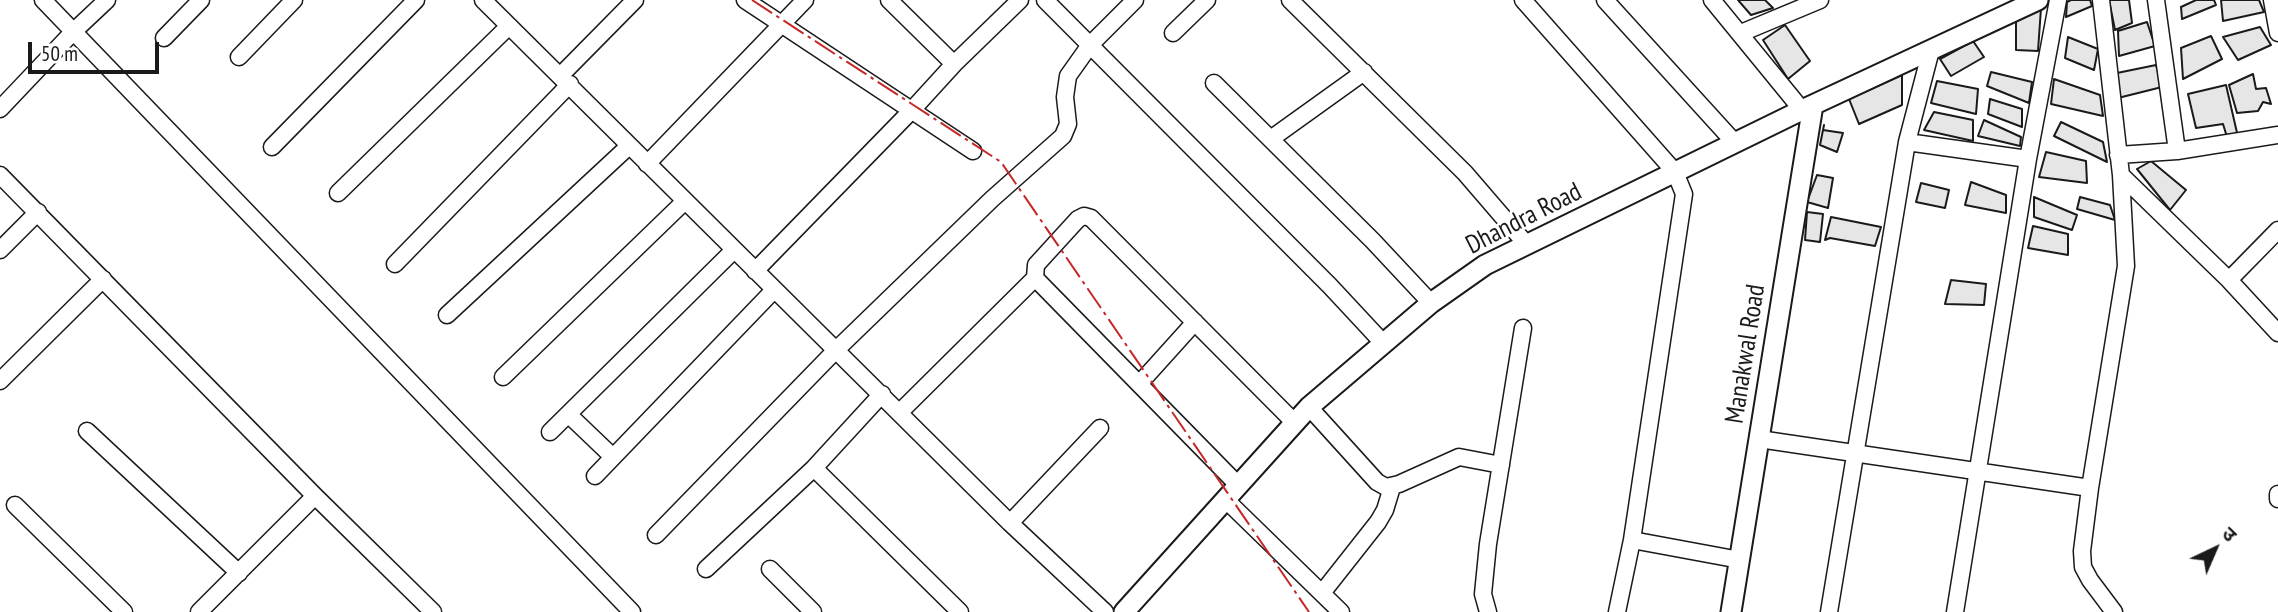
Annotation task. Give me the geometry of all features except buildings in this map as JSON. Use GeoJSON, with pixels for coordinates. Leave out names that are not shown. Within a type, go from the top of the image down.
{"type":"FeatureCollection","features":[{"type":"Feature","properties":{"kind":"street"},"geometry":{"type":"LineString","coordinates":[[43,0],[632,612]]}},
{"type":"Feature","properties":{"kind":"street"},"geometry":{"type":"LineString","coordinates":[[0,109],[107,0]]}},
{"type":"Feature","properties":{"kind":"street"},"geometry":{"type":"LineString","coordinates":[[164,38],[201,0]]}},
{"type":"Feature","properties":{"kind":"street"},"geometry":{"type":"LineString","coordinates":[[239,57],[294,0]]}},
{"type":"Feature","properties":{"kind":"street"},"geometry":{"type":"LineString","coordinates":[[272,147],[416,0]]}},
{"type":"Feature","properties":{"kind":"street"},"geometry":{"type":"LineString","coordinates":[[483,0],[835,351],[1105,612]]}},
{"type":"Feature","properties":{"kind":"street"},"geometry":{"type":"LineString","coordinates":[[395,264],[635,0]]}},
{"type":"Feature","properties":{"kind":"street"},"geometry":{"type":"LineString","coordinates":[[745,0],[973,151]]}},
{"type":"Feature","properties":{"kind":"street"},"geometry":{"type":"LineString","coordinates":[[647,164],[805,0]]}},
{"type":"Feature","properties":{"kind":"street"},"geometry":{"type":"LineString","coordinates":[[889,0],[954,64]]}},
{"type":"Feature","properties":{"kind":"street"},"geometry":{"type":"LineString","coordinates":[[755,271],[954,64],[1020,0]]}},
{"type":"Feature","properties":{"kind":"street"},"geometry":{"type":"LineString","coordinates":[[1045,0],[1330,286],[1384,344]]}},
{"type":"Feature","properties":{"kind":"street"},"geometry":{"type":"LineString","coordinates":[[656,535],[835,351],[983,208],[1063,136],[1068,124],[1066,85],[1074,65],[1135,0]]}},
{"type":"Feature","properties":{"kind":"street"},"geometry":{"type":"LineString","coordinates":[[1173,33],[1207,0]]}},
{"type":"Feature","properties":{"kind":"street"},"geometry":{"type":"LineString","coordinates":[[1290,0],[1465,173],[1527,245]]}},
{"type":"Feature","properties":{"kind":"street"},"geometry":{"type":"LineString","coordinates":[[1523,0],[1675,172],[1684,194],[1632,540],[1617,612]]}},
{"type":"Feature","properties":{"kind":"street"},"geometry":{"type":"LineString","coordinates":[[1605,0],[1735,142]]}},
{"type":"Feature","properties":{"kind":"street"},"geometry":{"type":"LineString","coordinates":[[1712,0],[1807,107]]}},
{"type":"Feature","properties":{"kind":"street"},"geometry":{"type":"LineString","coordinates":[[1741,33],[1820,0]]}},
{"type":"Feature","properties":{"kind":"street","name":"Dhandra Road"},"geometry":{"type":"LineString","coordinates":[[1124,612],[1309,407],[1431,303],[1485,265],[1807,107],[2038,0]]}},
{"type":"Feature","properties":{"kind":"street"},"geometry":{"type":"LineString","coordinates":[[1955,612],[2028,159],[2058,0]]}},
{"type":"Feature","properties":{"kind":"street"},"geometry":{"type":"LineString","coordinates":[[2101,0],[2121,176],[2126,266],[2082,551],[2083,567],[2112,611]]}},
{"type":"Feature","properties":{"kind":"street"},"geometry":{"type":"LineString","coordinates":[[2156,0],[2177,151]]}},
{"type":"Feature","properties":{"kind":"street"},"geometry":{"type":"LineString","coordinates":[[2272,0],[2278,33]]}},
{"type":"Feature","properties":{"kind":"street"},"geometry":{"type":"LineString","coordinates":[[338,193],[509,26]]}},
{"type":"Feature","properties":{"kind":"street"},"geometry":{"type":"LineString","coordinates":[[1829,612],[1907,142],[1931,50]]}},
{"type":"Feature","properties":{"kind":"street"},"geometry":{"type":"LineString","coordinates":[[1272,138],[1364,72]]}},
{"type":"Feature","properties":{"kind":"street"},"geometry":{"type":"LineString","coordinates":[[1214,83],[1272,138],[1431,303]]}},
{"type":"Feature","properties":{"kind":"street","name":"Manakwal Road"},"geometry":{"type":"LineString","coordinates":[[1731,612],[1807,107]]}},
{"type":"Feature","properties":{"kind":"street"},"geometry":{"type":"LineString","coordinates":[[2118,155],[2177,151],[2278,135]]}},
{"type":"Feature","properties":{"kind":"street"},"geometry":{"type":"LineString","coordinates":[[1907,142],[2028,159]]}},
{"type":"Feature","properties":{"kind":"street"},"geometry":{"type":"LineString","coordinates":[[447,315],[629,146]]}},
{"type":"Feature","properties":{"kind":"street"},"geometry":{"type":"LineString","coordinates":[[0,175],[315,496],[433,612]]}},
{"type":"Feature","properties":{"kind":"street"},"geometry":{"type":"LineString","coordinates":[[2121,176],[2229,280],[2278,333]]}},
{"type":"Feature","properties":{"kind":"street"},"geometry":{"type":"LineString","coordinates":[[503,377],[685,201]]}},
{"type":"Feature","properties":{"kind":"street"},"geometry":{"type":"LineString","coordinates":[[0,250],[38,212]]}},
{"type":"Feature","properties":{"kind":"street"},"geometry":{"type":"LineString","coordinates":[[900,412],[1035,278],[1036,265],[1078,219],[1088,217],[1295,423]]}},
{"type":"Feature","properties":{"kind":"street"},"geometry":{"type":"LineString","coordinates":[[2229,280],[2278,230]]}},
{"type":"Feature","properties":{"kind":"street"},"geometry":{"type":"LineString","coordinates":[[550,432],[734,250]]}},
{"type":"Feature","properties":{"kind":"street"},"geometry":{"type":"LineString","coordinates":[[1035,278],[1140,383],[1233,493],[1341,612]]}},
{"type":"Feature","properties":{"kind":"street"},"geometry":{"type":"LineString","coordinates":[[0,381],[103,279]]}},
{"type":"Feature","properties":{"kind":"street"},"geometry":{"type":"LineString","coordinates":[[595,476],[774,290]]}},
{"type":"Feature","properties":{"kind":"street"},"geometry":{"type":"LineString","coordinates":[[1140,383],[1195,322]]}},
{"type":"Feature","properties":{"kind":"street"},"geometry":{"type":"LineString","coordinates":[[1488,612],[1483,594],[1488,544],[1523,328]]}},
{"type":"Feature","properties":{"kind":"street"},"geometry":{"type":"LineString","coordinates":[[706,569],[814,468],[882,394]]}},
{"type":"Feature","properties":{"kind":"street"},"geometry":{"type":"LineString","coordinates":[[1309,407],[1377,482],[1392,487],[1459,457],[1501,465]]}},
{"type":"Feature","properties":{"kind":"street"},"geometry":{"type":"LineString","coordinates":[[568,414],[613,457]]}},
{"type":"Feature","properties":{"kind":"street"},"geometry":{"type":"LineString","coordinates":[[1010,523],[1100,428]]}},
{"type":"Feature","properties":{"kind":"street"},"geometry":{"type":"LineString","coordinates":[[87,431],[239,573]]}},
{"type":"Feature","properties":{"kind":"street"},"geometry":{"type":"LineString","coordinates":[[1759,439],[2090,488]]}},
{"type":"Feature","properties":{"kind":"street"},"geometry":{"type":"LineString","coordinates":[[814,468],[960,612]]}},
{"type":"Feature","properties":{"kind":"street"},"geometry":{"type":"LineString","coordinates":[[1322,593],[1378,522],[1392,487]]}},
{"type":"Feature","properties":{"kind":"street"},"geometry":{"type":"LineString","coordinates":[[199,612],[315,496]]}},
{"type":"Feature","properties":{"kind":"street"},"geometry":{"type":"LineString","coordinates":[[15,505],[124,612]]}},
{"type":"Feature","properties":{"kind":"street"},"geometry":{"type":"LineString","coordinates":[[1632,540],[1740,560]]}},
{"type":"Feature","properties":{"kind":"street"},"geometry":{"type":"LineString","coordinates":[[770,569],[813,612]]}},
{"type":"Feature","properties":{"kind":"power"},"geometry":{"type":"LineString","coordinates":[[752,0],[1001,162],[1309,612]]}}]}
